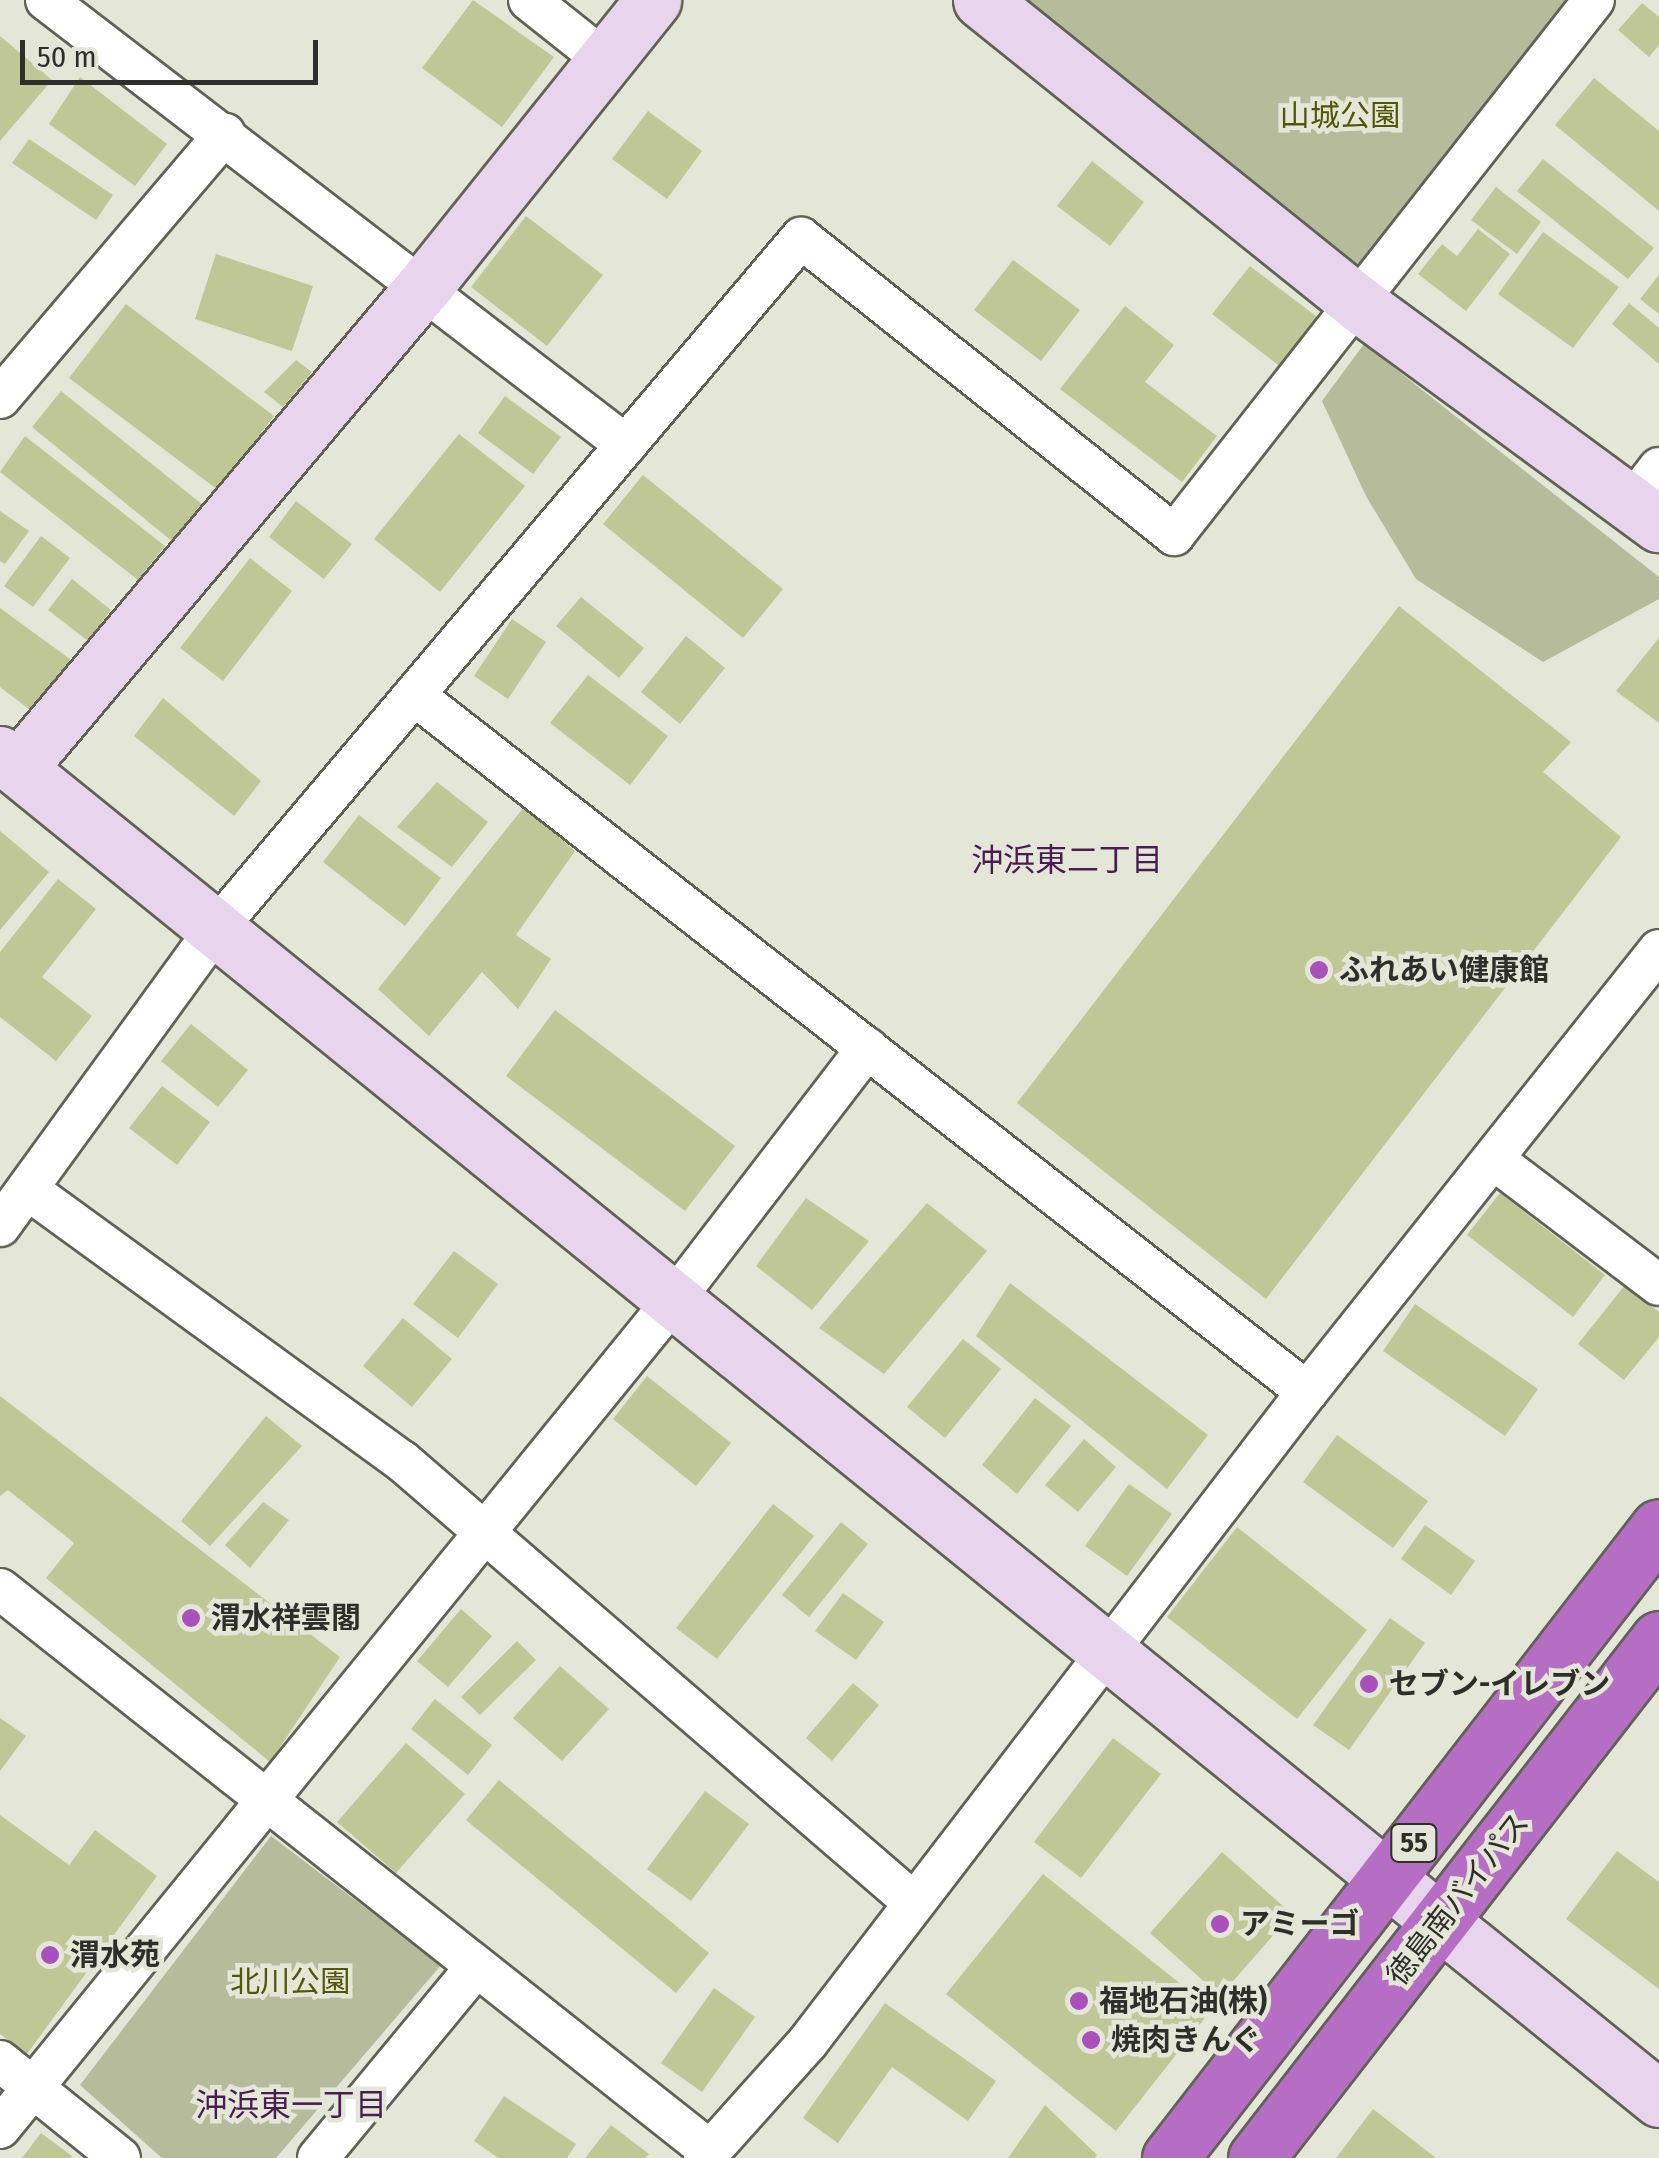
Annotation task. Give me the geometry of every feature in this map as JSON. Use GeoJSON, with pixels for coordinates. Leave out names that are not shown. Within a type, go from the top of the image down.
{"type":"FeatureCollection","features":[{"type":"Feature","properties":{"kind":"highway","name":"55"},"geometry":{"type":"LineString","coordinates":[[1170,2158],[1659,1527]]}},
{"type":"Feature","properties":{"kind":"highway","name":"徳島南バイパス"},"geometry":{"type":"LineString","coordinates":[[1256,2158],[1659,1639]]}},
{"type":"Feature","properties":{"kind":"street"},"geometry":{"type":"LineString","coordinates":[[46,0],[425,285],[626,445]]}},
{"type":"Feature","properties":{"kind":"street"},"geometry":{"type":"LineString","coordinates":[[529,0],[602,58]]}},
{"type":"Feature","properties":{"kind":"street"},"geometry":{"type":"LineString","coordinates":[[653,0],[602,58],[425,285],[9,761],[1659,2099]]}},
{"type":"Feature","properties":{"kind":"street"},"geometry":{"type":"LineString","coordinates":[[981,0],[1359,304],[1650,498]]}},
{"type":"Feature","properties":{"kind":"street"},"geometry":{"type":"LineString","coordinates":[[0,1226],[30,1191],[215,930],[801,238],[1174,535],[1594,0]]}},
{"type":"Feature","properties":{"kind":"street"},"geometry":{"type":"LineString","coordinates":[[5,381],[225,134]]}},
{"type":"Feature","properties":{"kind":"street"},"geometry":{"type":"LineString","coordinates":[[414,694],[1307,1392]]}},
{"type":"Feature","properties":{"kind":"street"},"geometry":{"type":"LineString","coordinates":[[0,1589],[707,2155],[808,2042],[1110,1656],[1307,1392],[1659,950]]}},
{"type":"Feature","properties":{"kind":"street"},"geometry":{"type":"LineString","coordinates":[[0,2128],[673,1302],[867,1048]]}},
{"type":"Feature","properties":{"kind":"street"},"geometry":{"type":"LineString","coordinates":[[1493,1158],[1659,1285]]}},
{"type":"Feature","properties":{"kind":"street"},"geometry":{"type":"LineString","coordinates":[[30,1191],[402,1461],[914,1903]]}},
{"type":"Feature","properties":{"kind":"street"},"geometry":{"type":"LineString","coordinates":[[318,2158],[476,1968]]}},
{"type":"Feature","properties":{"kind":"street"},"geometry":{"type":"LineString","coordinates":[[0,2061],[120,2158]]}},
{"type":"Feature","properties":{"kind":"green space","name":"山城公園"},"geometry":{"type":"Polygon","coordinates":[[[1010,0],[1572,0],[1361,282],[1010,0]]]}},
{"type":"Feature","properties":{"kind":"green space"},"geometry":{"type":"Polygon","coordinates":[[[1364,344],[1659,577],[1659,599],[1543,662],[1416,579],[1366,496],[1322,401],[1364,344]]]}},
{"type":"Feature","properties":{"kind":"green space","name":"北川公園"},"geometry":{"type":"Polygon","coordinates":[[[271,1836],[441,1965],[276,2158],[162,2158],[80,2085],[271,1836]]]}},
{"type":"Feature","properties":{"kind":"building"},"geometry":{"type":"Polygon","coordinates":[[[473,0],[554,57],[502,127],[422,68],[473,0]]]}},
{"type":"Feature","properties":{"kind":"building"},"geometry":{"type":"Polygon","coordinates":[[[1642,3],[1659,17],[1659,45],[1649,57],[1618,30],[1642,3]]]}},
{"type":"Feature","properties":{"kind":"building"},"geometry":{"type":"Polygon","coordinates":[[[0,36],[52,80],[0,141],[0,36]]]}},
{"type":"Feature","properties":{"kind":"building"},"geometry":{"type":"Polygon","coordinates":[[[80,77],[167,144],[135,186],[49,124],[80,77]]]}},
{"type":"Feature","properties":{"kind":"building"},"geometry":{"type":"Polygon","coordinates":[[[1594,78],[1659,131],[1659,211],[1555,125],[1594,78]]]}},
{"type":"Feature","properties":{"kind":"building"},"geometry":{"type":"Polygon","coordinates":[[[648,111],[702,151],[667,199],[612,159],[648,111]]]}},
{"type":"Feature","properties":{"kind":"building"},"geometry":{"type":"Polygon","coordinates":[[[29,139],[113,195],[96,220],[12,163],[29,139]]]}},
{"type":"Feature","properties":{"kind":"building"},"geometry":{"type":"Polygon","coordinates":[[[1543,159],[1654,248],[1628,279],[1517,191],[1543,159]]]}},
{"type":"Feature","properties":{"kind":"building"},"geometry":{"type":"Polygon","coordinates":[[[1092,161],[1144,202],[1110,246],[1057,206],[1092,161]]]}},
{"type":"Feature","properties":{"kind":"building"},"geometry":{"type":"Polygon","coordinates":[[[1496,187],[1541,222],[1517,254],[1471,220],[1496,187]]]}},
{"type":"Feature","properties":{"kind":"building"},"geometry":{"type":"Polygon","coordinates":[[[526,216],[603,275],[547,346],[471,287],[526,216]]]}},
{"type":"Feature","properties":{"kind":"building"},"geometry":{"type":"Polygon","coordinates":[[[1478,229],[1510,254],[1466,311],[1418,274],[1442,244],[1457,256],[1478,229]]]}},
{"type":"Feature","properties":{"kind":"building"},"geometry":{"type":"Polygon","coordinates":[[[1543,232],[1619,287],[1573,348],[1498,294],[1543,232]]]}},
{"type":"Feature","properties":{"kind":"building"},"geometry":{"type":"Polygon","coordinates":[[[216,254],[313,286],[292,351],[195,319],[216,254]]]}},
{"type":"Feature","properties":{"kind":"building"},"geometry":{"type":"Polygon","coordinates":[[[1013,260],[1080,310],[1041,361],[974,310],[1013,260]]]}},
{"type":"Feature","properties":{"kind":"building"},"geometry":{"type":"Polygon","coordinates":[[[1250,266],[1320,319],[1282,368],[1212,314],[1250,266]]]}},
{"type":"Feature","properties":{"kind":"building"},"geometry":{"type":"Polygon","coordinates":[[[1659,275],[1659,314],[1640,299],[1659,275]]]}},
{"type":"Feature","properties":{"kind":"building"},"geometry":{"type":"Polygon","coordinates":[[[1629,303],[1659,328],[1659,364],[1612,324],[1629,303]]]}},
{"type":"Feature","properties":{"kind":"building"},"geometry":{"type":"Polygon","coordinates":[[[126,304],[274,416],[218,490],[69,378],[126,304]]]}},
{"type":"Feature","properties":{"kind":"building"},"geometry":{"type":"Polygon","coordinates":[[[1125,306],[1174,345],[1145,382],[1217,436],[1182,482],[1060,389],[1125,306]]]}},
{"type":"Feature","properties":{"kind":"building"},"geometry":{"type":"Polygon","coordinates":[[[296,360],[312,372],[283,407],[264,392],[296,360]]]}},
{"type":"Feature","properties":{"kind":"building"},"geometry":{"type":"Polygon","coordinates":[[[61,391],[203,505],[173,542],[32,427],[61,391]]]}},
{"type":"Feature","properties":{"kind":"building"},"geometry":{"type":"Polygon","coordinates":[[[505,396],[561,437],[533,474],[478,433],[505,396]]]}},
{"type":"Feature","properties":{"kind":"building"},"geometry":{"type":"Polygon","coordinates":[[[459,434],[525,486],[440,592],[374,539],[459,434]]]}},
{"type":"Feature","properties":{"kind":"building"},"geometry":{"type":"Polygon","coordinates":[[[25,436],[165,546],[138,580],[0,472],[25,436]]]}},
{"type":"Feature","properties":{"kind":"building"},"geometry":{"type":"Polygon","coordinates":[[[643,475],[783,589],[743,638],[603,524],[643,475]]]}},
{"type":"Feature","properties":{"kind":"building"},"geometry":{"type":"Polygon","coordinates":[[[296,501],[352,544],[324,579],[269,537],[296,501]]]}},
{"type":"Feature","properties":{"kind":"building"},"geometry":{"type":"Polygon","coordinates":[[[0,511],[29,531],[5,564],[0,561],[0,511]]]}},
{"type":"Feature","properties":{"kind":"building"},"geometry":{"type":"Polygon","coordinates":[[[41,536],[70,558],[33,607],[4,586],[41,536]]]}},
{"type":"Feature","properties":{"kind":"building"},"geometry":{"type":"Polygon","coordinates":[[[250,558],[292,591],[223,681],[180,648],[250,558]]]}},
{"type":"Feature","properties":{"kind":"building"},"geometry":{"type":"Polygon","coordinates":[[[72,579],[111,610],[88,641],[48,610],[72,579]]]}},
{"type":"Feature","properties":{"kind":"building"},"geometry":{"type":"Polygon","coordinates":[[[581,597],[644,648],[619,678],[556,626],[581,597]]]}},
{"type":"Feature","properties":{"kind":"building","name":"ふれあい健康館"},"geometry":{"type":"Polygon","coordinates":[[[1399,606],[1571,742],[1543,772],[1621,837],[1266,1299],[1017,1103],[1399,606]]]}},
{"type":"Feature","properties":{"kind":"building"},"geometry":{"type":"Polygon","coordinates":[[[0,608],[74,662],[34,713],[0,687],[0,608]]]}},
{"type":"Feature","properties":{"kind":"building"},"geometry":{"type":"Polygon","coordinates":[[[512,619],[546,642],[508,699],[474,676],[512,619]]]}},
{"type":"Feature","properties":{"kind":"building"},"geometry":{"type":"Polygon","coordinates":[[[686,636],[725,668],[680,724],[641,692],[686,636]]]}},
{"type":"Feature","properties":{"kind":"building"},"geometry":{"type":"Polygon","coordinates":[[[1659,638],[1659,723],[1616,691],[1659,638]]]}},
{"type":"Feature","properties":{"kind":"building"},"geometry":{"type":"Polygon","coordinates":[[[588,675],[668,736],[630,785],[550,723],[588,675]]]}},
{"type":"Feature","properties":{"kind":"building"},"geometry":{"type":"Polygon","coordinates":[[[163,698],[261,781],[234,816],[134,736],[163,698]]]}},
{"type":"Feature","properties":{"kind":"building"},"geometry":{"type":"Polygon","coordinates":[[[437,782],[488,822],[452,867],[397,827],[437,782]]]}},
{"type":"Feature","properties":{"kind":"building"},"geometry":{"type":"Polygon","coordinates":[[[524,807],[575,851],[516,935],[551,959],[518,1009],[482,972],[429,1036],[378,989],[524,807]]]}},
{"type":"Feature","properties":{"kind":"building"},"geometry":{"type":"Polygon","coordinates":[[[359,815],[441,878],[405,926],[323,862],[359,815]]]}},
{"type":"Feature","properties":{"kind":"building"},"geometry":{"type":"Polygon","coordinates":[[[0,831],[49,872],[0,930],[0,831]]]}},
{"type":"Feature","properties":{"kind":"building"},"geometry":{"type":"Polygon","coordinates":[[[58,879],[96,909],[42,977],[92,1016],[56,1061],[0,1017],[0,952],[58,879]]]}},
{"type":"Feature","properties":{"kind":"building"},"geometry":{"type":"Polygon","coordinates":[[[555,1010],[735,1146],[685,1211],[506,1076],[555,1010]]]}},
{"type":"Feature","properties":{"kind":"building"},"geometry":{"type":"Polygon","coordinates":[[[191,1024],[248,1070],[218,1107],[161,1061],[191,1024]]]}},
{"type":"Feature","properties":{"kind":"building"},"geometry":{"type":"Polygon","coordinates":[[[162,1086],[210,1122],[177,1165],[129,1128],[162,1086]]]}},
{"type":"Feature","properties":{"kind":"building"},"geometry":{"type":"Polygon","coordinates":[[[1500,1193],[1605,1275],[1573,1317],[1467,1235],[1500,1193]]]}},
{"type":"Feature","properties":{"kind":"building"},"geometry":{"type":"Polygon","coordinates":[[[806,1198],[869,1241],[812,1310],[756,1266],[806,1198]]]}},
{"type":"Feature","properties":{"kind":"building"},"geometry":{"type":"Polygon","coordinates":[[[927,1203],[987,1251],[884,1374],[819,1328],[927,1203]]]}},
{"type":"Feature","properties":{"kind":"building"},"geometry":{"type":"Polygon","coordinates":[[[454,1251],[498,1284],[458,1338],[413,1304],[454,1251]]]}},
{"type":"Feature","properties":{"kind":"building"},"geometry":{"type":"Polygon","coordinates":[[[1010,1283],[1208,1435],[1167,1489],[976,1336],[1010,1283]]]}},
{"type":"Feature","properties":{"kind":"building"},"geometry":{"type":"Polygon","coordinates":[[[1625,1285],[1659,1312],[1659,1337],[1624,1380],[1578,1344],[1625,1285]]]}},
{"type":"Feature","properties":{"kind":"building"},"geometry":{"type":"Polygon","coordinates":[[[1415,1304],[1538,1389],[1505,1436],[1383,1351],[1415,1304]]]}},
{"type":"Feature","properties":{"kind":"building"},"geometry":{"type":"Polygon","coordinates":[[[403,1318],[452,1359],[412,1407],[363,1366],[403,1318]]]}},
{"type":"Feature","properties":{"kind":"building"},"geometry":{"type":"Polygon","coordinates":[[[963,1339],[1001,1369],[945,1438],[907,1407],[963,1339]]]}},
{"type":"Feature","properties":{"kind":"building"},"geometry":{"type":"Polygon","coordinates":[[[647,1376],[731,1443],[696,1486],[613,1419],[647,1376]]]}},
{"type":"Feature","properties":{"kind":"building","name":"渭水祥雲閣"},"geometry":{"type":"Polygon","coordinates":[[[0,1396],[340,1657],[270,1762],[46,1578],[74,1543],[8,1490],[0,1496],[0,1396]]]}},
{"type":"Feature","properties":{"kind":"building"},"geometry":{"type":"Polygon","coordinates":[[[1035,1398],[1071,1426],[1017,1494],[982,1465],[1035,1398]]]}},
{"type":"Feature","properties":{"kind":"building"},"geometry":{"type":"Polygon","coordinates":[[[266,1416],[302,1446],[210,1546],[181,1521],[266,1416]]]}},
{"type":"Feature","properties":{"kind":"building"},"geometry":{"type":"Polygon","coordinates":[[[1337,1435],[1428,1501],[1393,1548],[1303,1482],[1337,1435]]]}},
{"type":"Feature","properties":{"kind":"building"},"geometry":{"type":"Polygon","coordinates":[[[1084,1439],[1116,1467],[1078,1512],[1045,1485],[1084,1439]]]}},
{"type":"Feature","properties":{"kind":"building"},"geometry":{"type":"Polygon","coordinates":[[[1129,1484],[1172,1514],[1127,1576],[1085,1546],[1129,1484]]]}},
{"type":"Feature","properties":{"kind":"building"},"geometry":{"type":"Polygon","coordinates":[[[263,1502],[289,1520],[250,1568],[225,1545],[263,1502]]]}},
{"type":"Feature","properties":{"kind":"building"},"geometry":{"type":"Polygon","coordinates":[[[773,1504],[814,1536],[717,1659],[676,1628],[773,1504]]]}},
{"type":"Feature","properties":{"kind":"building"},"geometry":{"type":"Polygon","coordinates":[[[841,1522],[868,1544],[809,1617],[782,1595],[841,1522]]]}},
{"type":"Feature","properties":{"kind":"building"},"geometry":{"type":"Polygon","coordinates":[[[1425,1525],[1475,1561],[1451,1595],[1401,1559],[1425,1525]]]}},
{"type":"Feature","properties":{"kind":"building"},"geometry":{"type":"Polygon","coordinates":[[[1237,1527],[1367,1630],[1297,1719],[1167,1617],[1237,1527]]]}},
{"type":"Feature","properties":{"kind":"building"},"geometry":{"type":"Polygon","coordinates":[[[843,1593],[884,1622],[856,1660],[815,1631],[843,1593]]]}},
{"type":"Feature","properties":{"kind":"building"},"geometry":{"type":"Polygon","coordinates":[[[461,1609],[492,1636],[448,1687],[417,1661],[461,1609]]]}},
{"type":"Feature","properties":{"kind":"building","name":"セブン-イレブン"},"geometry":{"type":"Polygon","coordinates":[[[1390,1618],[1425,1643],[1349,1750],[1313,1725],[1390,1618]]]}},
{"type":"Feature","properties":{"kind":"building"},"geometry":{"type":"Polygon","coordinates":[[[517,1641],[536,1660],[480,1715],[461,1697],[517,1641]]]}},
{"type":"Feature","properties":{"kind":"building"},"geometry":{"type":"Polygon","coordinates":[[[560,1666],[609,1709],[562,1761],[513,1718],[560,1666]]]}},
{"type":"Feature","properties":{"kind":"building"},"geometry":{"type":"Polygon","coordinates":[[[853,1683],[879,1705],[832,1761],[806,1738],[853,1683]]]}},
{"type":"Feature","properties":{"kind":"building"},"geometry":{"type":"Polygon","coordinates":[[[435,1699],[492,1745],[468,1775],[411,1729],[435,1699]]]}},
{"type":"Feature","properties":{"kind":"building"},"geometry":{"type":"Polygon","coordinates":[[[0,1718],[26,1736],[0,1771],[0,1718]]]}},
{"type":"Feature","properties":{"kind":"building"},"geometry":{"type":"Polygon","coordinates":[[[1113,1738],[1161,1774],[1081,1878],[1034,1842],[1113,1738]]]}},
{"type":"Feature","properties":{"kind":"building"},"geometry":{"type":"Polygon","coordinates":[[[406,1743],[465,1794],[396,1873],[337,1822],[406,1743]]]}},
{"type":"Feature","properties":{"kind":"building"},"geometry":{"type":"Polygon","coordinates":[[[499,1780],[709,1953],[676,1993],[466,1820],[499,1780]]]}},
{"type":"Feature","properties":{"kind":"building"},"geometry":{"type":"Polygon","coordinates":[[[705,1791],[749,1824],[691,1901],[647,1869],[705,1791]]]}},
{"type":"Feature","properties":{"kind":"building","name":"渭水苑"},"geometry":{"type":"Polygon","coordinates":[[[0,1815],[69,1865],[95,1830],[157,1876],[27,2054],[0,2034],[0,1815]]]}},
{"type":"Feature","properties":{"kind":"building"},"geometry":{"type":"Polygon","coordinates":[[[1617,1851],[1659,1882],[1659,1989],[1566,1919],[1617,1851]]]}},
{"type":"Feature","properties":{"kind":"building"},"geometry":{"type":"Polygon","coordinates":[[[1222,1852],[1292,1914],[1220,1996],[1150,1933],[1222,1852]]]}},
{"type":"Feature","properties":{"kind":"building","name":"福地石油(株)"},"geometry":{"type":"Polygon","coordinates":[[[1043,1874],[1212,2009],[1116,2131],[946,1994],[1043,1874]]]}},
{"type":"Feature","properties":{"kind":"building"},"geometry":{"type":"Polygon","coordinates":[[[714,1988],[755,2017],[702,2092],[661,2063],[714,1988]]]}},
{"type":"Feature","properties":{"kind":"building"},"geometry":{"type":"Polygon","coordinates":[[[885,2003],[996,2081],[968,2121],[892,2067],[838,2143],[803,2118],[885,2003]]]}},
{"type":"Feature","properties":{"kind":"building"},"geometry":{"type":"Polygon","coordinates":[[[504,2096],[576,2144],[567,2158],[498,2158],[474,2141],[504,2096]]]}},
{"type":"Feature","properties":{"kind":"building"},"geometry":{"type":"Polygon","coordinates":[[[1045,2105],[1097,2155],[1095,2158],[1008,2158],[1045,2105]]]}},
{"type":"Feature","properties":{"kind":"building"},"geometry":{"type":"Polygon","coordinates":[[[1373,2109],[1436,2158],[1336,2158],[1373,2109]]]}},
{"type":"Feature","properties":{"kind":"building"},"geometry":{"type":"Polygon","coordinates":[[[611,2125],[649,2154],[645,2158],[585,2158],[611,2125]]]}},
{"type":"Feature","properties":{"kind":"building"},"geometry":{"type":"Polygon","coordinates":[[[41,2133],[72,2156],[22,2158],[41,2133]]]}},
{"type":"Feature","properties":{"kind":"place","name":"ふれあい健康館"},"geometry":{"type":"Point","coordinates":[1319,970]}},
{"type":"Feature","properties":{"kind":"place","name":"渭水祥雲閣"},"geometry":{"type":"Point","coordinates":[191,1618]}},
{"type":"Feature","properties":{"kind":"place","name":"セブン-イレブン"},"geometry":{"type":"Point","coordinates":[1369,1684]}},
{"type":"Feature","properties":{"kind":"place","name":"アミーゴ"},"geometry":{"type":"Point","coordinates":[1220,1924]}},
{"type":"Feature","properties":{"kind":"place","name":"渭水苑"},"geometry":{"type":"Point","coordinates":[50,1955]}},
{"type":"Feature","properties":{"kind":"place","name":"福地石油(株)"},"geometry":{"type":"Point","coordinates":[1079,2001]}},
{"type":"Feature","properties":{"kind":"place","name":"焼肉きんぐ"},"geometry":{"type":"Point","coordinates":[1091,2040]}},
{"type":"Feature","properties":{"kind":"district","name":"沖浜東二丁目"},"geometry":{"type":"Point","coordinates":[1067,860]}},
{"type":"Feature","properties":{"kind":"district","name":"沖浜東一丁目"},"geometry":{"type":"Point","coordinates":[291,2105]}}]}
